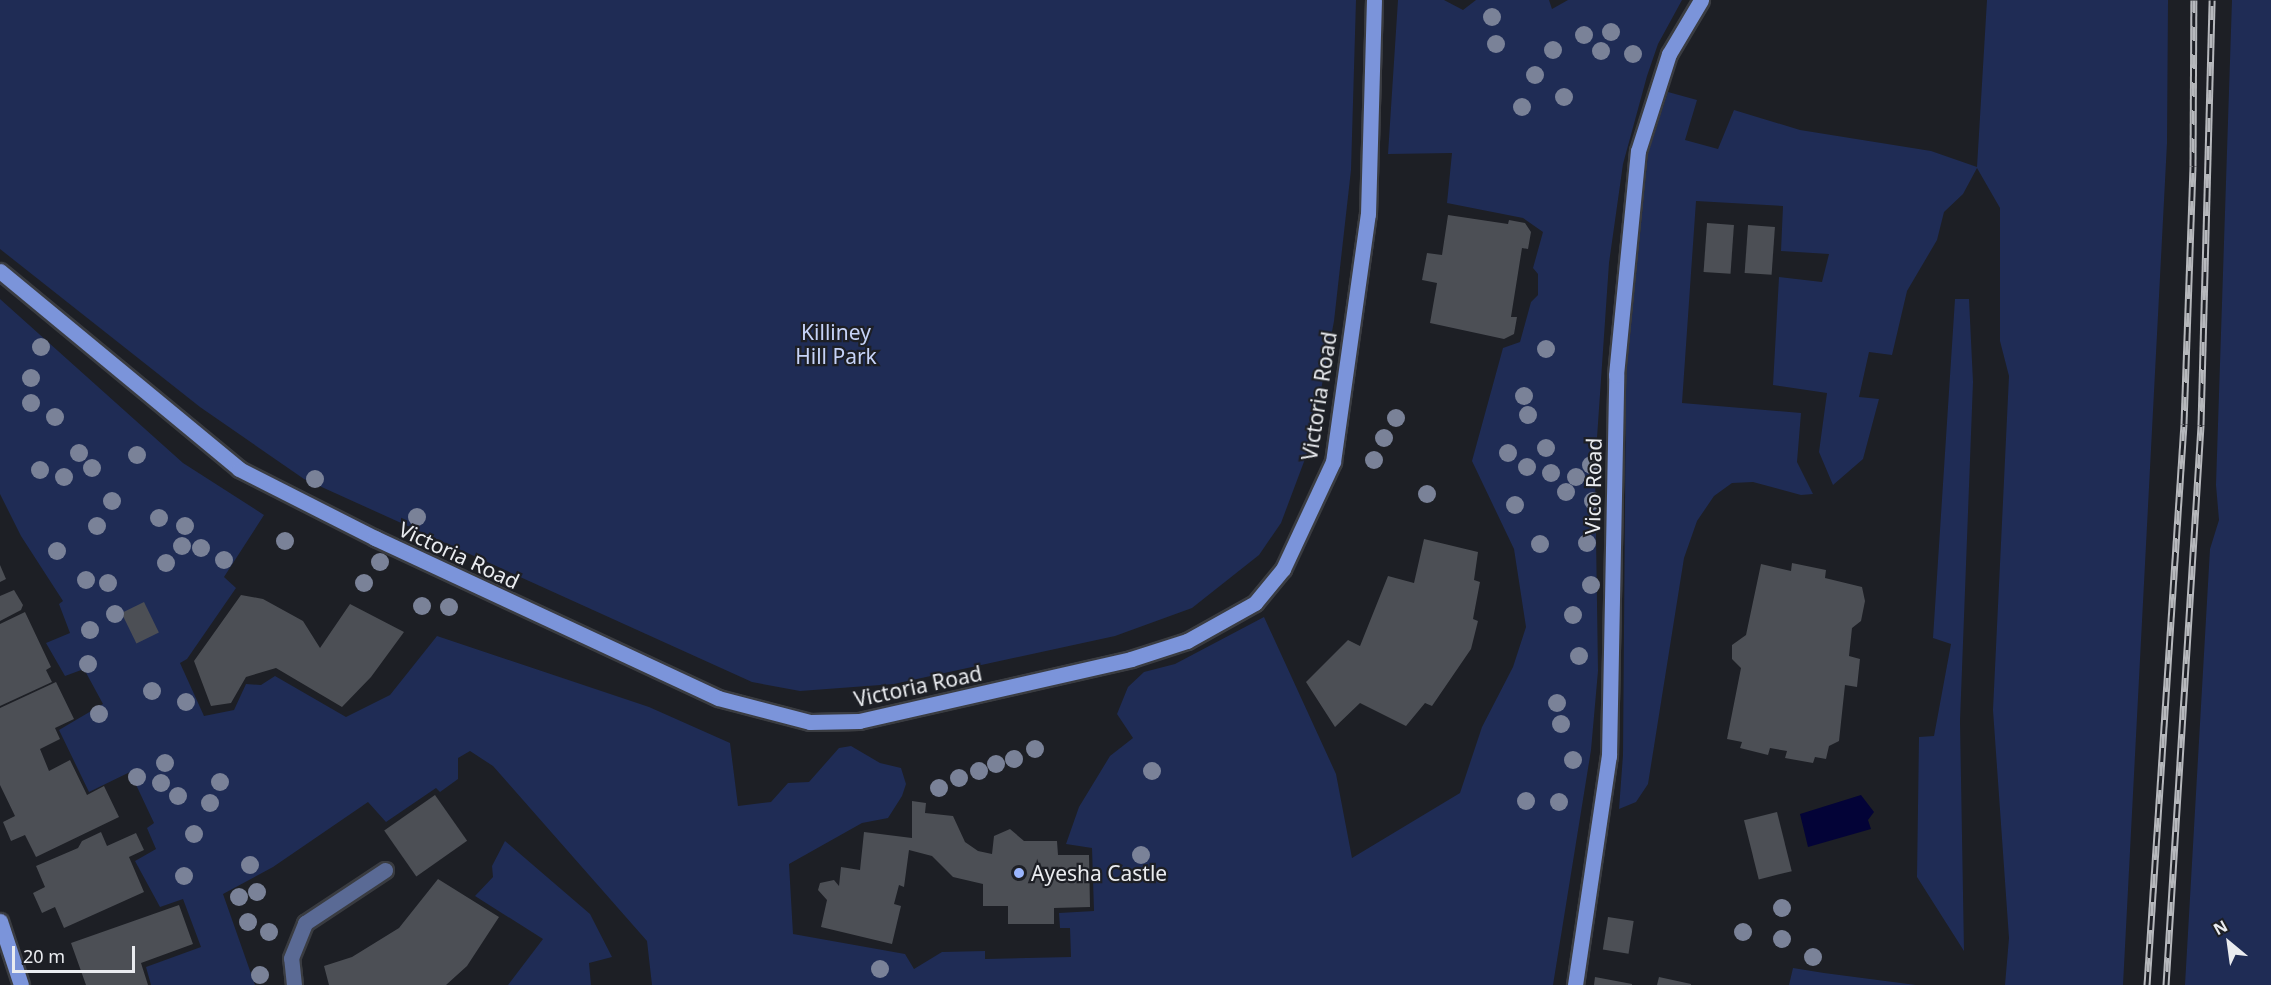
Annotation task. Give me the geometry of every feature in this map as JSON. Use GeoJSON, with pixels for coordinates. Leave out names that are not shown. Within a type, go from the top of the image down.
{"type":"FeatureCollection","features":[{"type":"Feature","properties":{"kind":"street","name":"Victoria Road"},"geometry":{"type":"LineString","coordinates":[[0,271],[239,469],[375,538],[718,698],[810,722],[859,721],[1131,659],[1186,641],[1255,603],[1283,569],[1333,462],[1368,214],[1374,0]]}},
{"type":"Feature","properties":{"kind":"street","name":"Vico Road"},"geometry":{"type":"LineString","coordinates":[[1575,985],[1609,756],[1616,375],[1638,151],[1669,54],[1701,0]]}},
{"type":"Feature","properties":{"kind":"street"},"geometry":{"type":"LineString","coordinates":[[0,921],[21,985]]}},
{"type":"Feature","properties":{"kind":"lane"},"geometry":{"type":"LineString","coordinates":[[294,985],[291,958],[306,923],[385,870]]}},
{"type":"Feature","properties":{"kind":"green space","name":"Killiney Hill Park"},"geometry":{"type":"Polygon","coordinates":[[[0,0],[1356,0],[1351,170],[1334,321],[1311,443],[1281,523],[1259,555],[1192,608],[1115,636],[894,684],[800,691],[752,682],[304,479],[200,407],[0,249],[0,0]]]}},
{"type":"Feature","properties":{"kind":"green space"},"geometry":{"type":"Polygon","coordinates":[[[1398,0],[1444,0],[1463,10],[1476,0],[1549,0],[1552,9],[1568,0],[1682,0],[1658,44],[1647,76],[1623,164],[1609,263],[1595,467],[1598,671],[1591,750],[1553,985],[652,985],[647,941],[493,766],[470,751],[458,758],[458,779],[440,792],[436,788],[386,822],[368,802],[273,867],[223,894],[255,985],[151,985],[146,967],[201,947],[183,899],[160,907],[135,861],[156,849],[147,828],[154,823],[130,772],[89,792],[59,730],[103,704],[84,669],[65,676],[46,643],[70,633],[59,604],[63,601],[21,536],[0,494],[0,299],[183,463],[264,515],[224,577],[236,588],[187,659],[180,663],[204,716],[234,710],[246,684],[261,685],[275,676],[346,717],[390,695],[437,636],[649,707],[730,743],[738,806],[771,802],[788,783],[809,782],[839,748],[851,746],[880,763],[901,768],[906,784],[902,796],[888,818],[862,823],[789,864],[793,934],[905,954],[914,969],[942,952],[985,951],[985,959],[1071,957],[1070,928],[1060,928],[1059,913],[1094,911],[1092,848],[1066,844],[1079,807],[1110,756],[1133,738],[1117,714],[1128,687],[1144,672],[1175,664],[1264,617],[1336,774],[1352,858],[1460,793],[1482,727],[1513,667],[1526,627],[1514,549],[1472,461],[1503,348],[1520,342],[1531,302],[1538,295],[1538,274],[1533,268],[1543,232],[1523,218],[1447,203],[1452,153],[1388,154],[1398,0]]]}},
{"type":"Feature","properties":{"kind":"green space"},"geometry":{"type":"Polygon","coordinates":[[[1987,0],[2168,0],[2167,143],[2123,985],[2005,985],[2009,938],[1993,710],[2009,376],[2000,341],[2000,208],[1977,168],[1963,194],[1944,212],[1937,240],[1907,291],[1892,355],[1869,352],[1859,397],[1879,399],[1863,459],[1833,485],[1819,452],[1827,393],[1773,385],[1779,277],[1822,282],[1829,254],[1781,251],[1783,206],[1696,201],[1682,403],[1801,413],[1797,462],[1813,494],[1801,495],[1753,482],[1732,483],[1714,496],[1697,521],[1684,558],[1648,784],[1636,802],[1619,809],[1623,755],[1626,376],[1648,153],[1668,92],[1697,100],[1685,140],[1718,149],[1734,110],[1800,130],[1931,151],[1977,167],[1987,0]]]}},
{"type":"Feature","properties":{"kind":"green space"},"geometry":{"type":"Polygon","coordinates":[[[2232,0],[2271,0],[2271,985],[2185,985],[2210,549],[2219,520],[2216,485],[2232,0]]]}},
{"type":"Feature","properties":{"kind":"green space"},"geometry":{"type":"Polygon","coordinates":[[[1955,299],[1969,299],[1973,382],[1960,721],[1964,951],[1917,877],[1919,737],[1934,736],[1951,644],[1933,638],[1955,299]]]}},
{"type":"Feature","properties":{"kind":"green space"},"geometry":{"type":"Polygon","coordinates":[[[505,841],[590,914],[612,957],[589,963],[591,985],[508,985],[543,939],[475,896],[493,877],[492,866],[505,841]]]}},
{"type":"Feature","properties":{"kind":"green space"},"geometry":{"type":"Polygon","coordinates":[[[1793,968],[1824,973],[1916,985],[1789,985],[1793,968]]]}},
{"type":"Feature","properties":{"kind":"shaded area"},"geometry":{"type":"Polygon","coordinates":[[[1861,795],[1874,812],[1868,820],[1871,829],[1808,847],[1800,814],[1861,795]]]}},
{"type":"Feature","properties":{"kind":"building"},"geometry":{"type":"Polygon","coordinates":[[[1448,215],[1508,224],[1509,220],[1525,223],[1531,232],[1528,249],[1522,248],[1511,317],[1517,317],[1514,334],[1504,339],[1430,323],[1437,283],[1422,280],[1427,253],[1442,255],[1448,215]]]}},
{"type":"Feature","properties":{"kind":"building"},"geometry":{"type":"Polygon","coordinates":[[[1707,223],[1734,225],[1731,274],[1704,272],[1707,223]]]}},
{"type":"Feature","properties":{"kind":"building"},"geometry":{"type":"Polygon","coordinates":[[[1748,225],[1775,227],[1772,275],[1745,273],[1748,225]]]}},
{"type":"Feature","properties":{"kind":"building"},"geometry":{"type":"Polygon","coordinates":[[[1424,539],[1478,552],[1474,580],[1480,582],[1473,619],[1478,621],[1471,649],[1432,706],[1425,703],[1406,726],[1360,703],[1335,727],[1306,682],[1348,640],[1360,646],[1388,576],[1414,583],[1424,539]]]}},
{"type":"Feature","properties":{"kind":"building"},"geometry":{"type":"Polygon","coordinates":[[[1792,563],[1826,570],[1825,578],[1862,587],[1865,601],[1861,621],[1852,628],[1849,656],[1860,659],[1857,687],[1845,685],[1839,741],[1829,746],[1826,759],[1815,757],[1813,763],[1785,758],[1787,751],[1770,748],[1768,755],[1740,748],[1742,742],[1727,739],[1741,668],[1732,659],[1732,645],[1746,635],[1761,564],[1791,571],[1792,563]]]}},
{"type":"Feature","properties":{"kind":"building"},"geometry":{"type":"Polygon","coordinates":[[[0,565],[6,579],[0,582],[0,565]]]}},
{"type":"Feature","properties":{"kind":"building"},"geometry":{"type":"Polygon","coordinates":[[[14,590],[23,605],[21,610],[0,621],[0,596],[14,590]]]}},
{"type":"Feature","properties":{"kind":"building"},"geometry":{"type":"Polygon","coordinates":[[[241,595],[263,599],[303,621],[320,648],[350,604],[404,632],[371,677],[342,707],[276,668],[246,677],[231,703],[211,706],[194,661],[241,595]]]}},
{"type":"Feature","properties":{"kind":"building"},"geometry":{"type":"Polygon","coordinates":[[[144,602],[159,633],[136,644],[122,613],[144,602]]]}},
{"type":"Feature","properties":{"kind":"building"},"geometry":{"type":"Polygon","coordinates":[[[25,612],[51,667],[46,670],[52,682],[0,706],[0,624],[25,612]]]}},
{"type":"Feature","properties":{"kind":"building"},"geometry":{"type":"Polygon","coordinates":[[[56,682],[74,719],[55,728],[60,739],[40,749],[49,771],[70,760],[87,795],[104,786],[119,817],[36,857],[25,835],[11,841],[3,822],[15,816],[0,785],[0,708],[56,682]]]}},
{"type":"Feature","properties":{"kind":"building"},"geometry":{"type":"Polygon","coordinates":[[[435,795],[467,841],[416,876],[384,831],[435,795]]]}},
{"type":"Feature","properties":{"kind":"building","name":"Ayesha Castle"},"geometry":{"type":"Polygon","coordinates":[[[912,801],[926,803],[925,813],[953,816],[965,842],[978,851],[992,854],[994,836],[1010,829],[1024,841],[1057,841],[1058,855],[1089,855],[1090,907],[1054,908],[1054,924],[1008,924],[1008,906],[983,906],[983,884],[953,877],[932,856],[909,850],[904,887],[899,885],[894,904],[901,906],[892,944],[821,927],[827,900],[818,890],[820,883],[834,880],[839,886],[841,867],[860,870],[864,832],[912,838],[912,801]]]}},
{"type":"Feature","properties":{"kind":"building"},"geometry":{"type":"Polygon","coordinates":[[[1777,812],[1792,871],[1759,879],[1744,820],[1777,812]]]}},
{"type":"Feature","properties":{"kind":"building"},"geometry":{"type":"Polygon","coordinates":[[[101,832],[107,846],[136,833],[144,850],[129,857],[144,892],[64,928],[55,907],[42,913],[33,893],[45,887],[36,866],[78,848],[82,841],[101,832]]]}},
{"type":"Feature","properties":{"kind":"building"},"geometry":{"type":"Polygon","coordinates":[[[438,879],[499,917],[467,966],[446,985],[329,985],[324,966],[352,957],[399,928],[438,879]]]}},
{"type":"Feature","properties":{"kind":"building"},"geometry":{"type":"Polygon","coordinates":[[[179,905],[193,944],[141,963],[148,985],[86,985],[71,943],[179,905]]]}},
{"type":"Feature","properties":{"kind":"building"},"geometry":{"type":"Polygon","coordinates":[[[1608,917],[1634,921],[1629,954],[1603,950],[1608,917]]]}},
{"type":"Feature","properties":{"kind":"building"},"geometry":{"type":"Polygon","coordinates":[[[1595,977],[1632,984],[1632,985],[1594,985],[1595,977]]]}},
{"type":"Feature","properties":{"kind":"building"},"geometry":{"type":"Polygon","coordinates":[[[1659,977],[1691,984],[1691,985],[1657,985],[1659,977]]]}},
{"type":"Feature","properties":{"kind":"railway"},"geometry":{"type":"LineString","coordinates":[[2147,985],[2184,424],[2193,166],[2194,0]]}},
{"type":"Feature","properties":{"kind":"railway"},"geometry":{"type":"LineString","coordinates":[[2166,985],[2201,425],[2212,0]]}},
{"type":"Feature","properties":{"kind":"place","name":"Ayesha Castle"},"geometry":{"type":"Point","coordinates":[1019,873]}}]}
